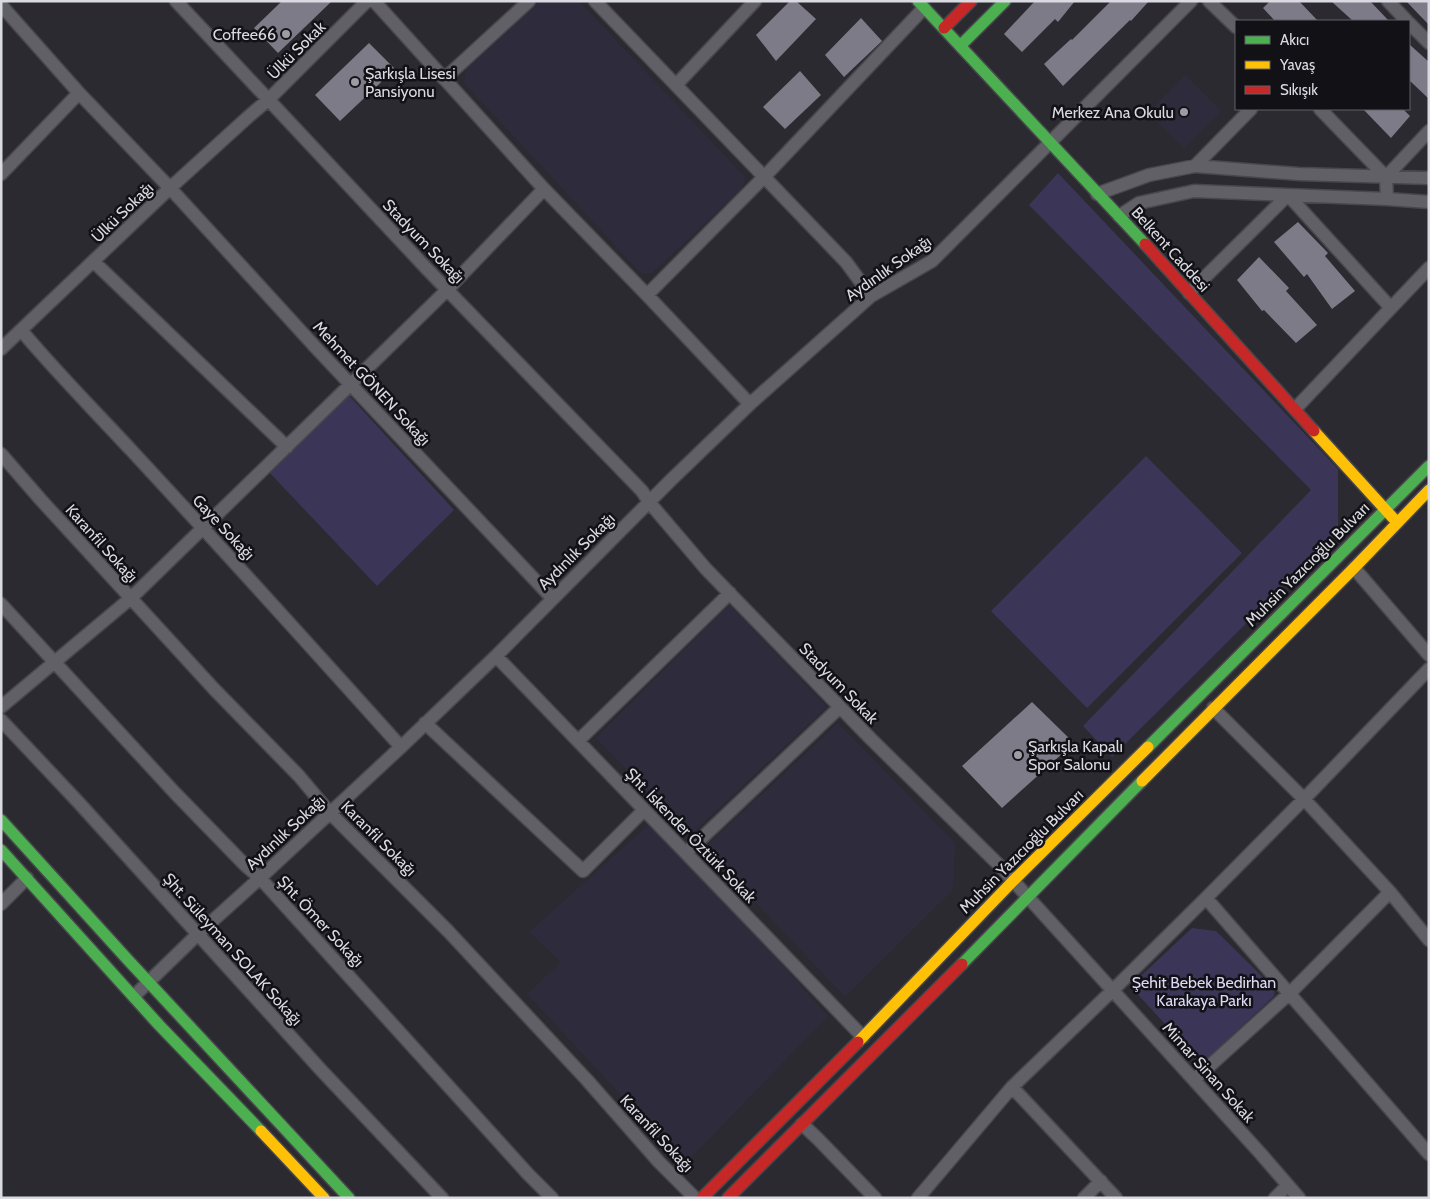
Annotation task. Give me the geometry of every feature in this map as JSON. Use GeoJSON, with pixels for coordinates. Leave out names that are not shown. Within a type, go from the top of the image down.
{"type":"FeatureCollection","features":[{"type":"Feature","properties":{"kind":"main road"},"geometry":{"type":"LineString","coordinates":[[944,28],[971,1]]}},
{"type":"Feature","properties":{"kind":"main road"},"geometry":{"type":"LineString","coordinates":[[960,46],[1005,1]]}},
{"type":"Feature","properties":{"kind":"main road","name":"Belkent Caddesi"},"geometry":{"type":"LineString","coordinates":[[921,5],[1189,292],[1396,522]]}},
{"type":"Feature","properties":{"kind":"main road","name":"Muhsin Yazıcıoğlu Bulvarı"},"geometry":{"type":"LineString","coordinates":[[702,1198],[863,1037],[1013,880],[1429,466]]}},
{"type":"Feature","properties":{"kind":"main road","name":"Muhsin Yazıcıoğlu Bulvarı"},"geometry":{"type":"LineString","coordinates":[[728,1198],[1354,568],[1396,522],[1429,490]]}},
{"type":"Feature","properties":{"kind":"main road"},"geometry":{"type":"LineString","coordinates":[[1,820],[348,1198]]}},
{"type":"Feature","properties":{"kind":"main road"},"geometry":{"type":"LineString","coordinates":[[1,850],[159,1025],[324,1198]]}},
{"type":"Feature","properties":{"kind":"street","name":"Stadyum Sokağı"},"geometry":{"type":"LineString","coordinates":[[176,1],[447,290],[635,483],[650,502]]}},
{"type":"Feature","properties":{"kind":"street","name":"Ülkü Sokak"},"geometry":{"type":"LineString","coordinates":[[268,100],[367,1]]}},
{"type":"Feature","properties":{"kind":"street"},"geometry":{"type":"LineString","coordinates":[[374,1],[544,189],[746,400],[751,403]]}},
{"type":"Feature","properties":{"kind":"street"},"geometry":{"type":"LineString","coordinates":[[444,79],[529,1]]}},
{"type":"Feature","properties":{"kind":"street"},"geometry":{"type":"LineString","coordinates":[[595,1],[846,262],[871,296]]}},
{"type":"Feature","properties":{"kind":"street"},"geometry":{"type":"LineString","coordinates":[[676,85],[755,1]]}},
{"type":"Feature","properties":{"kind":"street","name":"Aydınlık Sokağı"},"geometry":{"type":"LineString","coordinates":[[134,996],[198,934],[401,748],[751,403],[871,296],[932,261],[1191,1]]}},
{"type":"Feature","properties":{"kind":"street"},"geometry":{"type":"LineString","coordinates":[[1210,1],[1235,26]]}},
{"type":"Feature","properties":{"kind":"street"},"geometry":{"type":"LineString","coordinates":[[1388,1],[1406,20]]}},
{"type":"Feature","properties":{"kind":"street","name":"Mehmet GÖNEN Sokağı"},"geometry":{"type":"LineString","coordinates":[[1,4],[78,93],[170,188],[318,350],[552,598]]}},
{"type":"Feature","properties":{"kind":"street"},"geometry":{"type":"LineString","coordinates":[[647,295],[764,177],[921,5]]}},
{"type":"Feature","properties":{"kind":"street"},"geometry":{"type":"LineString","coordinates":[[1410,24],[1429,43]]}},
{"type":"Feature","properties":{"kind":"street"},"geometry":{"type":"LineString","coordinates":[[1,174],[78,93]]}},
{"type":"Feature","properties":{"kind":"street","name":"Ülkü Sokağı"},"geometry":{"type":"LineString","coordinates":[[1,349],[170,188],[268,100]]}},
{"type":"Feature","properties":{"kind":"street"},"geometry":{"type":"LineString","coordinates":[[1195,166],[1250,110]]}},
{"type":"Feature","properties":{"kind":"street"},"geometry":{"type":"LineString","coordinates":[[1321,110],[1386,176],[1388,199]]}},
{"type":"Feature","properties":{"kind":"street"},"geometry":{"type":"LineString","coordinates":[[1386,176],[1429,131]]}},
{"type":"Feature","properties":{"kind":"street"},"geometry":{"type":"LineString","coordinates":[[1097,194],[1149,175],[1195,166],[1299,174],[1429,178]]}},
{"type":"Feature","properties":{"kind":"street"},"geometry":{"type":"LineString","coordinates":[[1,707],[131,598],[447,290],[544,189]]}},
{"type":"Feature","properties":{"kind":"street"},"geometry":{"type":"LineString","coordinates":[[1119,216],[1139,203],[1194,191],[1429,202]]}},
{"type":"Feature","properties":{"kind":"street"},"geometry":{"type":"LineString","coordinates":[[1189,292],[1288,195]]}},
{"type":"Feature","properties":{"kind":"street"},"geometry":{"type":"LineString","coordinates":[[1288,195],[1391,308]]}},
{"type":"Feature","properties":{"kind":"street"},"geometry":{"type":"LineString","coordinates":[[94,262],[287,447]]}},
{"type":"Feature","properties":{"kind":"street"},"geometry":{"type":"LineString","coordinates":[[1295,409],[1429,268]]}},
{"type":"Feature","properties":{"kind":"street","name":"Gaye Sokağı"},"geometry":{"type":"LineString","coordinates":[[20,330],[269,600],[401,748]]}},
{"type":"Feature","properties":{"kind":"street","name":"Karanfil Sokağı"},"geometry":{"type":"LineString","coordinates":[[1,454],[214,688],[299,776],[330,813],[448,930],[587,1080],[659,1162],[695,1198]]}},
{"type":"Feature","properties":{"kind":"street","name":"Stadyum Sokak"},"geometry":{"type":"LineString","coordinates":[[650,502],[706,569],[840,708],[1013,880]]}},
{"type":"Feature","properties":{"kind":"street"},"geometry":{"type":"LineString","coordinates":[[1354,568],[1429,655]]}},
{"type":"Feature","properties":{"kind":"street"},"geometry":{"type":"LineString","coordinates":[[578,742],[730,593]]}},
{"type":"Feature","properties":{"kind":"street","name":"Şht. Ömer Sokağı"},"geometry":{"type":"LineString","coordinates":[[1,604],[182,799],[245,865],[260,878],[528,1174],[552,1198]]}},
{"type":"Feature","properties":{"kind":"street","name":"Şht. İskender Öztürk Sokak"},"geometry":{"type":"LineString","coordinates":[[496,656],[863,1037]]}},
{"type":"Feature","properties":{"kind":"street"},"geometry":{"type":"LineString","coordinates":[[918,1198],[1012,1087],[1206,898],[1429,670]]}},
{"type":"Feature","properties":{"kind":"street"},"geometry":{"type":"LineString","coordinates":[[686,853],[840,708]]}},
{"type":"Feature","properties":{"kind":"street"},"geometry":{"type":"LineString","coordinates":[[1213,708],[1304,798],[1390,892],[1429,940]]}},
{"type":"Feature","properties":{"kind":"street","name":"Şht. Süleyman SOLAK Sokağı"},"geometry":{"type":"LineString","coordinates":[[1,720],[80,804],[321,1070],[442,1198]]}},
{"type":"Feature","properties":{"kind":"street"},"geometry":{"type":"LineString","coordinates":[[426,723],[583,871],[644,810]]}},
{"type":"Feature","properties":{"kind":"street"},"geometry":{"type":"LineString","coordinates":[[1,904],[27,878]]}},
{"type":"Feature","properties":{"kind":"street","name":"Mimar Sinan Sokak"},"geometry":{"type":"LineString","coordinates":[[1013,880],[1299,1198]]}},
{"type":"Feature","properties":{"kind":"street"},"geometry":{"type":"LineString","coordinates":[[1194,1080],[1290,993],[1390,892]]}},
{"type":"Feature","properties":{"kind":"street"},"geometry":{"type":"LineString","coordinates":[[1206,898],[1429,1154]]}},
{"type":"Feature","properties":{"kind":"street"},"geometry":{"type":"LineString","coordinates":[[1012,1087],[1116,1198]]}},
{"type":"Feature","properties":{"kind":"street"},"geometry":{"type":"LineString","coordinates":[[802,1124],[875,1198]]}},
{"type":"Feature","properties":{"kind":"street"},"geometry":{"type":"LineString","coordinates":[[1084,1198],[1101,1181]]}},
{"type":"Feature","properties":{"kind":"street"},"geometry":{"type":"LineString","coordinates":[[1275,1198],[1287,1186]]}},
{"type":"Feature","properties":{"kind":"shaded area"},"geometry":{"type":"Polygon","coordinates":[[[537,1],[579,1],[745,177],[742,189],[652,273],[642,274],[464,83],[466,68],[537,1]]]}},
{"type":"Feature","properties":{"kind":"shaded area","name":"Merkez Ana Okulu"},"geometry":{"type":"Polygon","coordinates":[[[1185,75],[1221,111],[1184,148],[1148,113],[1185,75]]]}},
{"type":"Feature","properties":{"kind":"shaded area"},"geometry":{"type":"Polygon","coordinates":[[[729,604],[827,707],[690,835],[596,738],[729,604]]]}},
{"type":"Feature","properties":{"kind":"shaded area"},"geometry":{"type":"Polygon","coordinates":[[[838,723],[955,843],[953,890],[845,997],[704,848],[838,723]]]}},
{"type":"Feature","properties":{"kind":"shaded area"},"geometry":{"type":"Polygon","coordinates":[[[654,820],[828,1016],[685,1164],[527,994],[561,962],[529,932],[654,820]]]}},
{"type":"Feature","properties":{"kind":"green space"},"geometry":{"type":"Polygon","coordinates":[[[1058,173],[1338,469],[1338,532],[1112,757],[1083,726],[1311,490],[1029,205],[1058,173]]]}},
{"type":"Feature","properties":{"kind":"green space"},"geometry":{"type":"Polygon","coordinates":[[[344,390],[454,510],[377,586],[265,468],[344,390]]]}},
{"type":"Feature","properties":{"kind":"green space"},"geometry":{"type":"Polygon","coordinates":[[[1146,456],[1242,553],[1087,708],[991,611],[1146,456]]]}},
{"type":"Feature","properties":{"kind":"green space","name":"Şehit Bebek Bedirhan Karakaya Parkı"},"geometry":{"type":"Polygon","coordinates":[[[1192,928],[1216,931],[1275,989],[1274,996],[1202,1064],[1130,986],[1192,928]]]}},
{"type":"Feature","properties":{"kind":"building"},"geometry":{"type":"Polygon","coordinates":[[[282,1],[332,1],[278,53],[254,28],[282,1]]]}},
{"type":"Feature","properties":{"kind":"building"},"geometry":{"type":"Polygon","coordinates":[[[790,1],[796,1],[816,19],[776,61],[756,35],[790,1]]]}},
{"type":"Feature","properties":{"kind":"building"},"geometry":{"type":"Polygon","coordinates":[[[1035,1],[1075,1],[1058,22],[1055,19],[1022,52],[1004,34],[1035,1]]]}},
{"type":"Feature","properties":{"kind":"building"},"geometry":{"type":"Polygon","coordinates":[[[1111,1],[1149,1],[1131,21],[1063,86],[1044,64],[1072,40],[1111,1]]]}},
{"type":"Feature","properties":{"kind":"building"},"geometry":{"type":"Polygon","coordinates":[[[1270,1],[1299,1],[1317,20],[1274,20],[1263,8],[1270,1]]]}},
{"type":"Feature","properties":{"kind":"building"},"geometry":{"type":"Polygon","coordinates":[[[1331,1],[1370,1],[1388,20],[1352,20],[1331,1]]]}},
{"type":"Feature","properties":{"kind":"building"},"geometry":{"type":"Polygon","coordinates":[[[1406,1],[1429,1],[1429,25],[1406,1]]]}},
{"type":"Feature","properties":{"kind":"building"},"geometry":{"type":"Polygon","coordinates":[[[861,18],[882,41],[844,77],[825,55],[861,18]]]}},
{"type":"Feature","properties":{"kind":"building","name":"Şarkışla Lisesi Pansiyonu"},"geometry":{"type":"Polygon","coordinates":[[[369,43],[395,69],[340,121],[315,95],[369,43]]]}},
{"type":"Feature","properties":{"kind":"building"},"geometry":{"type":"Polygon","coordinates":[[[1410,45],[1429,62],[1429,99],[1410,81],[1410,45]]]}},
{"type":"Feature","properties":{"kind":"building"},"geometry":{"type":"Polygon","coordinates":[[[800,71],[821,95],[785,129],[763,107],[800,71]]]}},
{"type":"Feature","properties":{"kind":"building"},"geometry":{"type":"Polygon","coordinates":[[[1364,110],[1404,110],[1410,116],[1391,138],[1364,110]]]}},
{"type":"Feature","properties":{"kind":"building"},"geometry":{"type":"Polygon","coordinates":[[[1298,222],[1328,253],[1325,256],[1355,291],[1332,309],[1307,274],[1304,277],[1274,242],[1298,222]]]}},
{"type":"Feature","properties":{"kind":"building"},"geometry":{"type":"Polygon","coordinates":[[[1259,257],[1289,288],[1286,291],[1317,325],[1296,343],[1264,310],[1262,311],[1237,280],[1259,257]]]}},
{"type":"Feature","properties":{"kind":"building","name":"Şarkışla Kapalı Spor Salonu"},"geometry":{"type":"Polygon","coordinates":[[[1032,702],[1074,743],[1002,808],[962,766],[1032,702]]]}},
{"type":"Feature","properties":{"kind":"traffic: fast"},"geometry":{"type":"LineString","coordinates":[[918,1],[1145,244]]}},
{"type":"Feature","properties":{"kind":"traffic: fast"},"geometry":{"type":"LineString","coordinates":[[960,46],[1005,1]]}},
{"type":"Feature","properties":{"kind":"traffic: fast"},"geometry":{"type":"LineString","coordinates":[[1148,747],[1429,466]]}},
{"type":"Feature","properties":{"kind":"traffic: fast"},"geometry":{"type":"LineString","coordinates":[[962,964],[1142,781]]}},
{"type":"Feature","properties":{"kind":"traffic: fast"},"geometry":{"type":"LineString","coordinates":[[1,820],[349,1198]]}},
{"type":"Feature","properties":{"kind":"traffic: fast"},"geometry":{"type":"LineString","coordinates":[[1,850],[159,1025],[261,1131]]}},
{"type":"Feature","properties":{"kind":"traffic: slow"},"geometry":{"type":"LineString","coordinates":[[1314,431],[1393,518]]}},
{"type":"Feature","properties":{"kind":"traffic: slow"},"geometry":{"type":"LineString","coordinates":[[1142,781],[1429,490]]}},
{"type":"Feature","properties":{"kind":"traffic: slow"},"geometry":{"type":"LineString","coordinates":[[858,1042],[1013,881],[1148,747]]}},
{"type":"Feature","properties":{"kind":"traffic: slow"},"geometry":{"type":"LineString","coordinates":[[261,1131],[324,1198]]}},
{"type":"Feature","properties":{"kind":"traffic: jam"},"geometry":{"type":"LineString","coordinates":[[944,28],[971,1]]}},
{"type":"Feature","properties":{"kind":"traffic: jam"},"geometry":{"type":"LineString","coordinates":[[1145,244],[1314,431]]}},
{"type":"Feature","properties":{"kind":"traffic: jam"},"geometry":{"type":"LineString","coordinates":[[728,1198],[962,964]]}},
{"type":"Feature","properties":{"kind":"traffic: jam"},"geometry":{"type":"LineString","coordinates":[[702,1198],[858,1042]]}},
{"type":"Feature","properties":{"kind":"place","name":"Coffee66"},"geometry":{"type":"Point","coordinates":[286,34]}},
{"type":"Feature","properties":{"kind":"place","name":"Şarkışla Lisesi Pansiyonu"},"geometry":{"type":"Point","coordinates":[355,82]}},
{"type":"Feature","properties":{"kind":"place","name":"Merkez Ana Okulu"},"geometry":{"type":"Point","coordinates":[1184,112]}},
{"type":"Feature","properties":{"kind":"place","name":"Şarkışla Kapalı Spor Salonu"},"geometry":{"type":"Point","coordinates":[1018,755]}}]}
